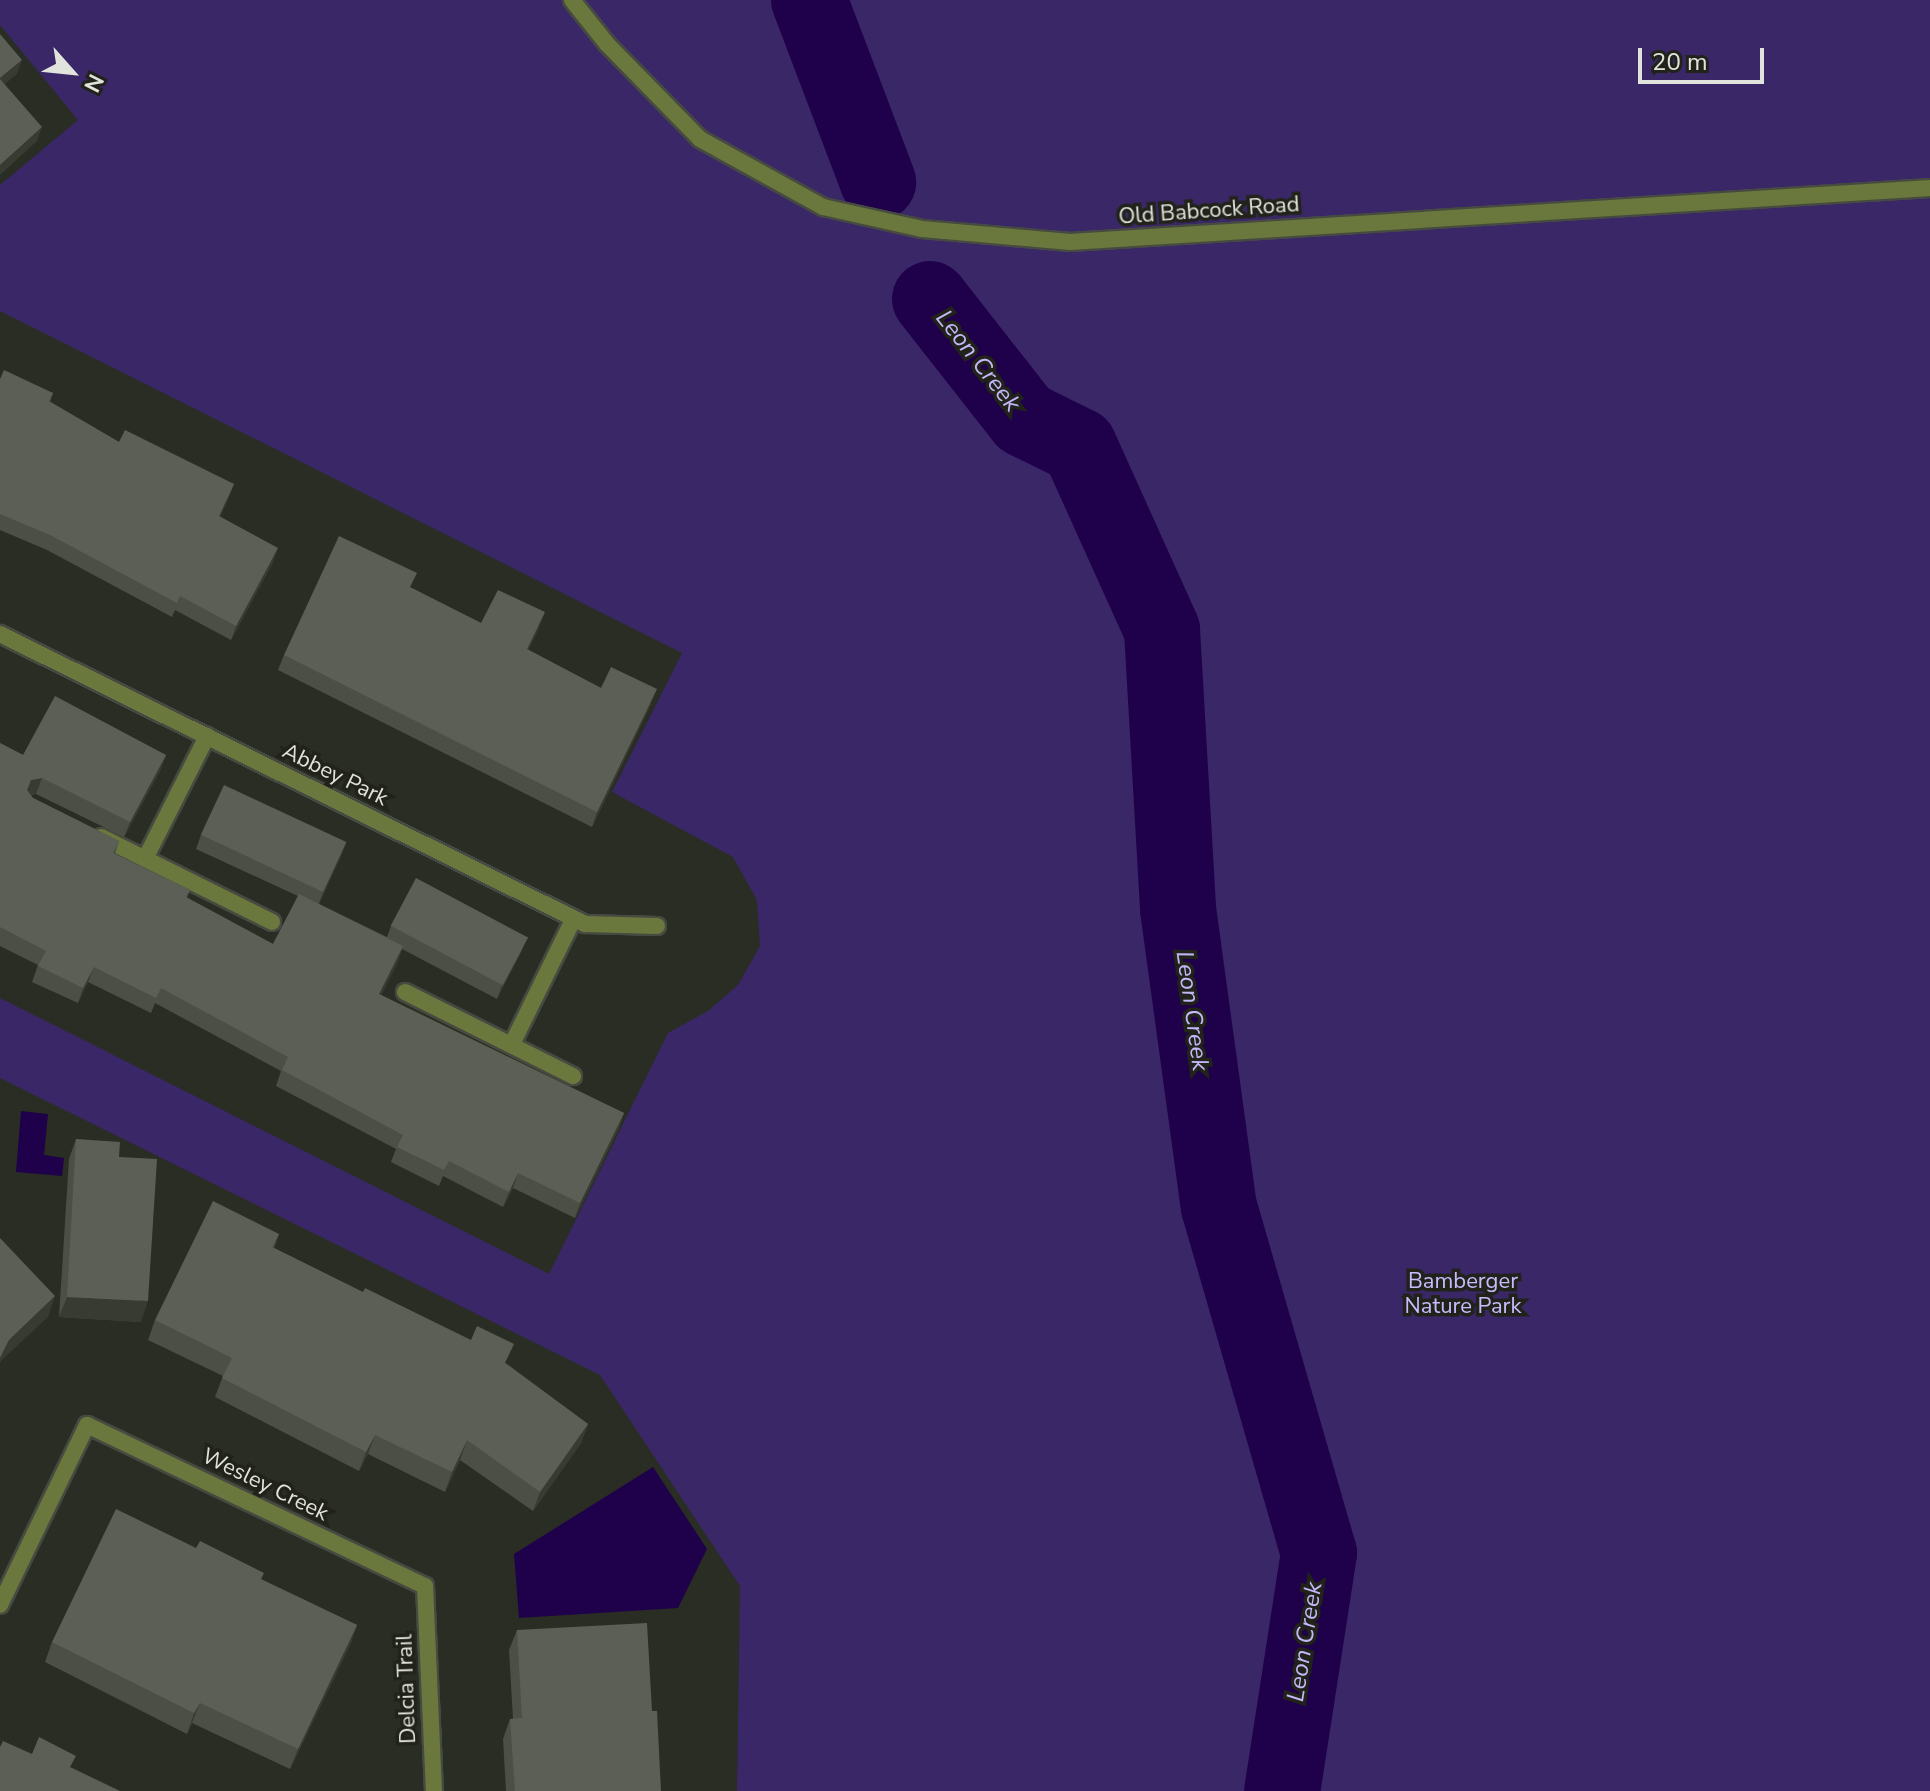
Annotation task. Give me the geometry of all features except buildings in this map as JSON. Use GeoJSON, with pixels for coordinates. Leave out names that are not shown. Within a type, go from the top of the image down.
{"type":"FeatureCollection","features":[{"type":"Feature","properties":{"kind":"street","name":"Old Babcock Road"},"geometry":{"type":"LineString","coordinates":[[572,0],[607,44],[700,139],[823,207],[922,229],[1070,242],[1930,188]]}},
{"type":"Feature","properties":{"kind":"street","name":"Abbey Park"},"geometry":{"type":"LineString","coordinates":[[0,634],[585,924],[657,926]]}},
{"type":"Feature","properties":{"kind":"street"},"geometry":{"type":"LineString","coordinates":[[145,859],[207,736]]}},
{"type":"Feature","properties":{"kind":"street"},"geometry":{"type":"LineString","coordinates":[[89,831],[272,922]]}},
{"type":"Feature","properties":{"kind":"street"},"geometry":{"type":"LineString","coordinates":[[512,1044],[574,918]]}},
{"type":"Feature","properties":{"kind":"street"},"geometry":{"type":"LineString","coordinates":[[405,992],[573,1076]]}},
{"type":"Feature","properties":{"kind":"street","name":"Wesley Creek"},"geometry":{"type":"LineString","coordinates":[[0,1605],[87,1425],[425,1586]]}},
{"type":"Feature","properties":{"kind":"street","name":"Delcia Trail"},"geometry":{"type":"LineString","coordinates":[[425,1586],[434,1791]]}},
{"type":"Feature","properties":{"kind":"green space","name":"Bamberger Nature Park"},"geometry":{"type":"Polygon","coordinates":[[[0,0],[1930,0],[1930,1791],[737,1791],[740,1586],[600,1375],[0,1078],[0,998],[549,1274],[668,1033],[708,1011],[738,985],[760,946],[757,900],[733,857],[612,792],[682,653],[0,311],[0,185],[78,120],[0,25],[0,0]]]}},
{"type":"Feature","properties":{"kind":"shaded area"},"geometry":{"type":"Polygon","coordinates":[[[21,1111],[48,1114],[44,1155],[64,1158],[62,1176],[16,1172],[21,1111]]]}},
{"type":"Feature","properties":{"kind":"shaded area"},"geometry":{"type":"Polygon","coordinates":[[[653,1467],[707,1549],[678,1608],[519,1618],[514,1554],[653,1467]]]}},
{"type":"Feature","properties":{"kind":"waterway","name":"Leon Creek"},"geometry":{"type":"LineString","coordinates":[[809,0],[878,182]]}},
{"type":"Feature","properties":{"kind":"waterway","name":"Leon Creek"},"geometry":{"type":"LineString","coordinates":[[930,299],[1024,419],[1079,446],[1162,630],[1178,909],[1219,1207],[1319,1553],[1282,1791]]}}]}
